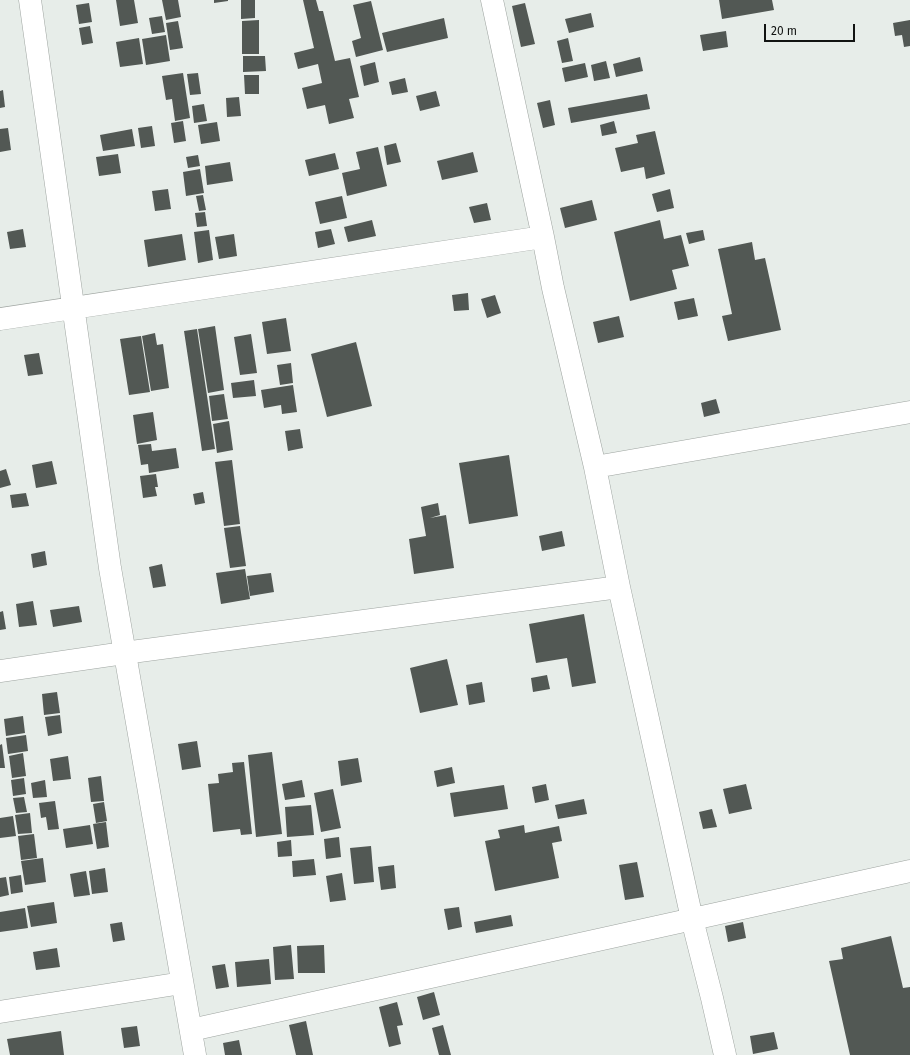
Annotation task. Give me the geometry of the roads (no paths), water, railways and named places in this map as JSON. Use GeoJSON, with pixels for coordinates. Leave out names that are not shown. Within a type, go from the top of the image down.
{"type":"FeatureCollection","features":[{"type":"Feature","properties":{"kind":"street"},"geometry":{"type":"LineString","coordinates":[[30,0],[110,568],[195,1055]]}},
{"type":"Feature","properties":{"kind":"street"},"geometry":{"type":"LineString","coordinates":[[492,0],[553,288],[596,466],[619,587],[692,919],[725,1055]]}},
{"type":"Feature","properties":{"kind":"street"},"geometry":{"type":"LineString","coordinates":[[0,320],[543,237]]}},
{"type":"Feature","properties":{"kind":"street"},"geometry":{"type":"LineString","coordinates":[[596,466],[910,412]]}},
{"type":"Feature","properties":{"kind":"street"},"geometry":{"type":"LineString","coordinates":[[0,671],[619,587]]}},
{"type":"Feature","properties":{"kind":"street"},"geometry":{"type":"LineString","coordinates":[[191,1030],[910,871]]}},
{"type":"Feature","properties":{"kind":"street"},"geometry":{"type":"LineString","coordinates":[[0,1012],[182,983]]}}]}
